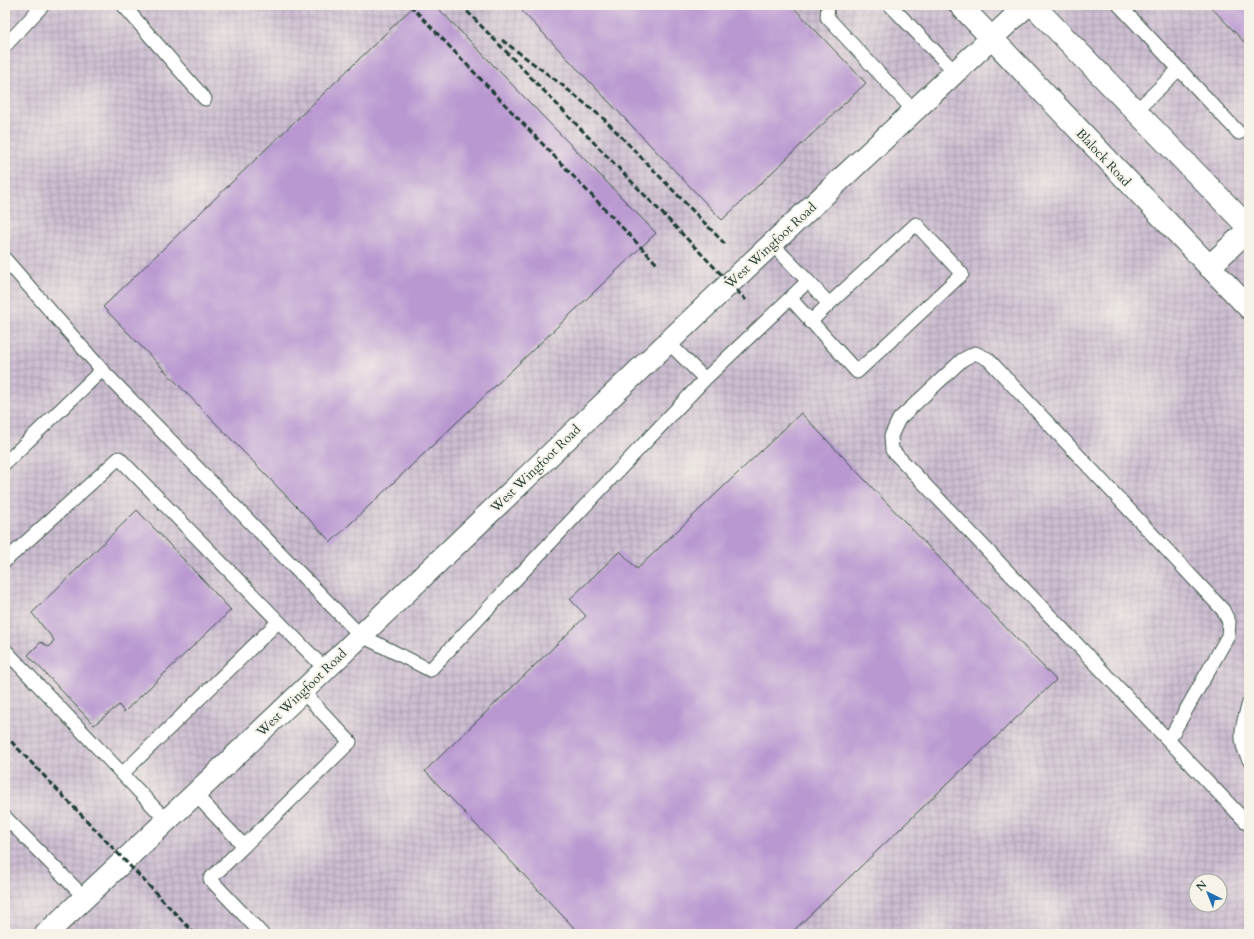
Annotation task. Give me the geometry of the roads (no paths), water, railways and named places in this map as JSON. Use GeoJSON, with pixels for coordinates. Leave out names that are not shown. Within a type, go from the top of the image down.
{"type":"FeatureCollection","features":[{"type":"Feature","properties":{"kind":"street","name":"Blalock Road"},"geometry":{"type":"LineString","coordinates":[[960,5],[1208,267],[1249,308]]}},
{"type":"Feature","properties":{"kind":"street","name":"West Wingfoot Road"},"geometry":{"type":"LineString","coordinates":[[46,934],[167,821],[668,342],[1027,5]]}},
{"type":"Feature","properties":{"kind":"street"},"geometry":{"type":"LineString","coordinates":[[1033,5],[1249,228],[1208,267]]}},
{"type":"Feature","properties":{"kind":"lane"},"geometry":{"type":"LineString","coordinates":[[5,46],[43,5]]}},
{"type":"Feature","properties":{"kind":"lane"},"geometry":{"type":"LineString","coordinates":[[123,5],[205,99]]}},
{"type":"Feature","properties":{"kind":"lane"},"geometry":{"type":"LineString","coordinates":[[890,5],[955,72]]}},
{"type":"Feature","properties":{"kind":"lane"},"geometry":{"type":"LineString","coordinates":[[1119,5],[1239,133]]}},
{"type":"Feature","properties":{"kind":"lane"},"geometry":{"type":"LineString","coordinates":[[827,11],[914,111]]}},
{"type":"Feature","properties":{"kind":"lane"},"geometry":{"type":"LineString","coordinates":[[1136,111],[1179,69]]}},
{"type":"Feature","properties":{"kind":"lane"},"geometry":{"type":"LineString","coordinates":[[790,298],[810,322],[857,372],[962,274],[916,224],[810,322]]}},
{"type":"Feature","properties":{"kind":"lane"},"geometry":{"type":"LineString","coordinates":[[772,244],[830,304]]}},
{"type":"Feature","properties":{"kind":"lane"},"geometry":{"type":"LineString","coordinates":[[5,259],[102,370],[360,635],[430,670],[705,379],[808,281]]}},
{"type":"Feature","properties":{"kind":"lane"},"geometry":{"type":"LineString","coordinates":[[668,342],[705,379]]}},
{"type":"Feature","properties":{"kind":"lane"},"geometry":{"type":"LineString","coordinates":[[1169,740],[1228,636],[1229,622],[1223,610],[988,359],[975,353],[962,360],[899,419],[891,436],[892,450],[1249,825]]}},
{"type":"Feature","properties":{"kind":"lane"},"geometry":{"type":"LineString","coordinates":[[5,463],[102,370]]}},
{"type":"Feature","properties":{"kind":"lane"},"geometry":{"type":"LineString","coordinates":[[5,561],[119,458],[325,669]]}},
{"type":"Feature","properties":{"kind":"lane"},"geometry":{"type":"LineString","coordinates":[[122,774],[278,622]]}},
{"type":"Feature","properties":{"kind":"lane"},"geometry":{"type":"LineString","coordinates":[[5,650],[167,821]]}},
{"type":"Feature","properties":{"kind":"lane"},"geometry":{"type":"LineString","coordinates":[[262,934],[210,879],[350,742],[302,691]]}},
{"type":"Feature","properties":{"kind":"lane"},"geometry":{"type":"LineString","coordinates":[[1249,703],[1240,732],[1243,749],[1249,760]]}},
{"type":"Feature","properties":{"kind":"lane"},"geometry":{"type":"LineString","coordinates":[[195,794],[244,846]]}},
{"type":"Feature","properties":{"kind":"lane"},"geometry":{"type":"LineString","coordinates":[[5,817],[85,898]]}},
{"type":"Feature","properties":{"kind":"railway"},"geometry":{"type":"LineString","coordinates":[[410,5],[657,264]]}},
{"type":"Feature","properties":{"kind":"railway"},"geometry":{"type":"LineString","coordinates":[[461,5],[746,300]]}},
{"type":"Feature","properties":{"kind":"railway"},"geometry":{"type":"LineString","coordinates":[[500,5],[505,10]]}},
{"type":"Feature","properties":{"kind":"railway"},"geometry":{"type":"LineString","coordinates":[[502,40],[604,119],[725,244]]}},
{"type":"Feature","properties":{"kind":"railway"},"geometry":{"type":"LineString","coordinates":[[5,735],[195,934]]}}]}
